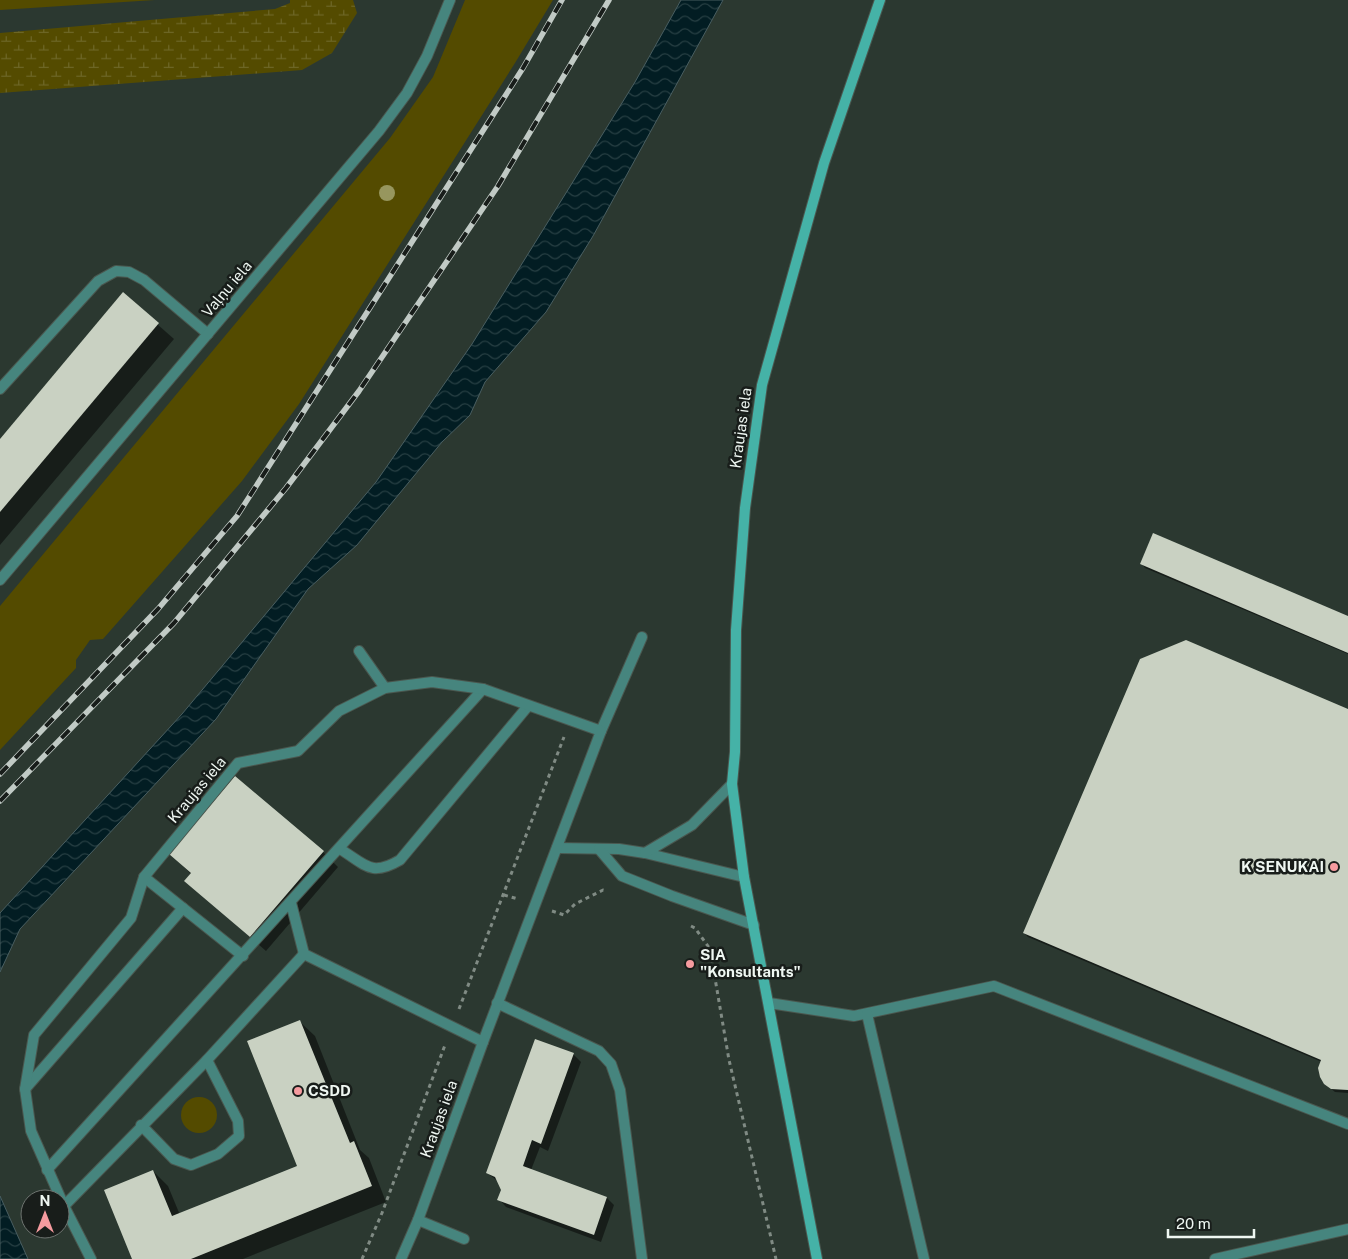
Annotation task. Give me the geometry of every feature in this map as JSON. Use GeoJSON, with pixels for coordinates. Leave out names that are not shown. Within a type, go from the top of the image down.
{"type":"FeatureCollection","features":[{"type":"Feature","properties":{"kind":"street","name":"Vaļņu iela"},"geometry":{"type":"LineString","coordinates":[[0,578],[379,131],[407,94],[427,56],[450,0]]}},
{"type":"Feature","properties":{"kind":"street","name":"Kraujas iela"},"geometry":{"type":"LineString","coordinates":[[817,1259],[744,876],[732,784],[736,630],[744,517],[762,385],[824,163],[880,0]]}},
{"type":"Feature","properties":{"kind":"street"},"geometry":{"type":"LineString","coordinates":[[0,389],[98,281],[116,271],[129,272],[144,280],[208,334]]}},
{"type":"Feature","properties":{"kind":"street"},"geometry":{"type":"LineString","coordinates":[[0,382],[10,376]]}},
{"type":"Feature","properties":{"kind":"street"},"geometry":{"type":"LineString","coordinates":[[601,730],[642,636]]}},
{"type":"Feature","properties":{"kind":"street"},"geometry":{"type":"LineString","coordinates":[[359,651],[385,688]]}},
{"type":"Feature","properties":{"kind":"street","name":"Kraujas iela"},"geometry":{"type":"LineString","coordinates":[[56,1189],[31,1131],[25,1089],[34,1036],[131,918],[144,877],[238,763],[298,751],[339,711],[385,688],[432,682],[483,690],[601,730],[497,1003],[418,1220],[400,1259]]}},
{"type":"Feature","properties":{"kind":"street"},"geometry":{"type":"LineString","coordinates":[[47,1170],[483,690]]}},
{"type":"Feature","properties":{"kind":"street"},"geometry":{"type":"LineString","coordinates":[[340,849],[372,869],[386,868],[400,860],[528,706]]}},
{"type":"Feature","properties":{"kind":"street"},"geometry":{"type":"LineString","coordinates":[[646,853],[692,824],[732,784]]}},
{"type":"Feature","properties":{"kind":"street"},"geometry":{"type":"LineString","coordinates":[[557,848],[646,853],[744,876]]}},
{"type":"Feature","properties":{"kind":"street"},"geometry":{"type":"LineString","coordinates":[[598,849],[622,876],[754,925]]}},
{"type":"Feature","properties":{"kind":"street"},"geometry":{"type":"LineString","coordinates":[[144,877],[243,956]]}},
{"type":"Feature","properties":{"kind":"street"},"geometry":{"type":"LineString","coordinates":[[291,903],[304,954],[483,1042]]}},
{"type":"Feature","properties":{"kind":"street"},"geometry":{"type":"LineString","coordinates":[[25,1089],[182,908]]}},
{"type":"Feature","properties":{"kind":"street"},"geometry":{"type":"LineString","coordinates":[[70,1200],[207,1060],[304,954]]}},
{"type":"Feature","properties":{"kind":"street"},"geometry":{"type":"LineString","coordinates":[[769,1003],[854,1016],[994,986],[1348,1124]]}},
{"type":"Feature","properties":{"kind":"street"},"geometry":{"type":"LineString","coordinates":[[497,1003],[599,1051],[611,1064],[620,1090],[642,1259]]}},
{"type":"Feature","properties":{"kind":"street"},"geometry":{"type":"LineString","coordinates":[[867,1014],[924,1259]]}},
{"type":"Feature","properties":{"kind":"street"},"geometry":{"type":"LineString","coordinates":[[142,1125],[174,1159],[191,1165],[218,1154],[239,1136],[238,1121],[207,1060]]}},
{"type":"Feature","properties":{"kind":"street","name":"Kraujas iela"},"geometry":{"type":"LineString","coordinates":[[70,1218],[91,1259]]}},
{"type":"Feature","properties":{"kind":"street"},"geometry":{"type":"LineString","coordinates":[[418,1220],[464,1239]]}},
{"type":"Feature","properties":{"kind":"street"},"geometry":{"type":"LineString","coordinates":[[1215,1259],[1348,1229]]}},
{"type":"Feature","properties":{"kind":"path"},"geometry":{"type":"LineString","coordinates":[[362,1259],[382,1214],[451,1027],[571,719]]}},
{"type":"Feature","properties":{"kind":"path"},"geometry":{"type":"LineString","coordinates":[[504,895],[564,915],[575,904],[603,890],[612,892]]}},
{"type":"Feature","properties":{"kind":"path"},"geometry":{"type":"LineString","coordinates":[[688,924],[695,928],[710,949],[729,1060],[776,1259]]}},
{"type":"Feature","properties":{"kind":"green space"},"geometry":{"type":"Polygon","coordinates":[[[0,0],[155,0],[0,10],[0,0]]]}},
{"type":"Feature","properties":{"kind":"green space"},"geometry":{"type":"Polygon","coordinates":[[[290,0],[353,0],[357,13],[332,53],[302,70],[0,93],[0,33],[275,9],[290,3],[290,0]]]}},
{"type":"Feature","properties":{"kind":"green space"},"geometry":{"type":"Polygon","coordinates":[[[465,0],[553,0],[299,404],[242,481],[103,639],[90,640],[76,660],[76,668],[0,750],[0,606],[390,138],[433,77],[465,0]]]}},
{"type":"Feature","properties":{"kind":"green space"},"geometry":{"type":"Polygon","coordinates":[[[199,1097],[206,1098],[212,1102],[216,1108],[216,1122],[212,1128],[206,1132],[199,1133],[192,1132],[186,1128],[182,1122],[181,1115],[182,1108],[186,1102],[192,1098],[199,1097]]]}},
{"type":"Feature","properties":{"kind":"water"},"geometry":{"type":"Polygon","coordinates":[[[681,0],[723,0],[593,236],[546,312],[485,382],[470,415],[442,442],[357,545],[308,589],[216,719],[20,929],[0,972],[0,913],[182,714],[376,482],[472,344],[635,82],[681,0]]]}},
{"type":"Feature","properties":{"kind":"water"},"geometry":{"type":"Polygon","coordinates":[[[0,1196],[28,1259],[0,1259],[0,1196]]]}},
{"type":"Feature","properties":{"kind":"building"},"geometry":{"type":"Polygon","coordinates":[[[123,292],[159,323],[0,512],[0,439],[123,292]]]}},
{"type":"Feature","properties":{"kind":"building"},"geometry":{"type":"Polygon","coordinates":[[[1153,533],[1348,616],[1348,653],[1140,564],[1153,533]]]}},
{"type":"Feature","properties":{"kind":"building"},"geometry":{"type":"Polygon","coordinates":[[[1186,640],[1348,709],[1348,1090],[1331,1089],[1324,1084],[1318,1068],[1321,1060],[1023,933],[1140,659],[1186,640]]]}},
{"type":"Feature","properties":{"kind":"building"},"geometry":{"type":"Polygon","coordinates":[[[235,776],[324,851],[250,937],[184,881],[191,873],[169,854],[235,776]]]}},
{"type":"Feature","properties":{"kind":"building","name":"CSDD"},"geometry":{"type":"Polygon","coordinates":[[[300,1020],[350,1143],[354,1141],[372,1186],[191,1259],[132,1259],[104,1190],[153,1170],[172,1216],[297,1166],[247,1041],[300,1020]]]}},
{"type":"Feature","properties":{"kind":"building"},"geometry":{"type":"Polygon","coordinates":[[[535,1039],[574,1053],[541,1144],[532,1140],[523,1166],[607,1197],[594,1235],[497,1200],[501,1190],[495,1177],[486,1173],[535,1039]]]}},
{"type":"Feature","properties":{"kind":"railway"},"geometry":{"type":"LineString","coordinates":[[0,774],[158,609],[237,516],[523,68],[562,0]]}},
{"type":"Feature","properties":{"kind":"railway"},"geometry":{"type":"LineString","coordinates":[[0,801],[174,623],[286,488],[359,391],[498,186],[609,0]]}},
{"type":"Feature","properties":{"kind":"place","name":"K SENUKAI"},"geometry":{"type":"Point","coordinates":[1334,867]}},
{"type":"Feature","properties":{"kind":"place","name":"SIA \"Konsultants\""},"geometry":{"type":"Point","coordinates":[690,964]}},
{"type":"Feature","properties":{"kind":"place","name":"CSDD"},"geometry":{"type":"Point","coordinates":[298,1091]}}]}
